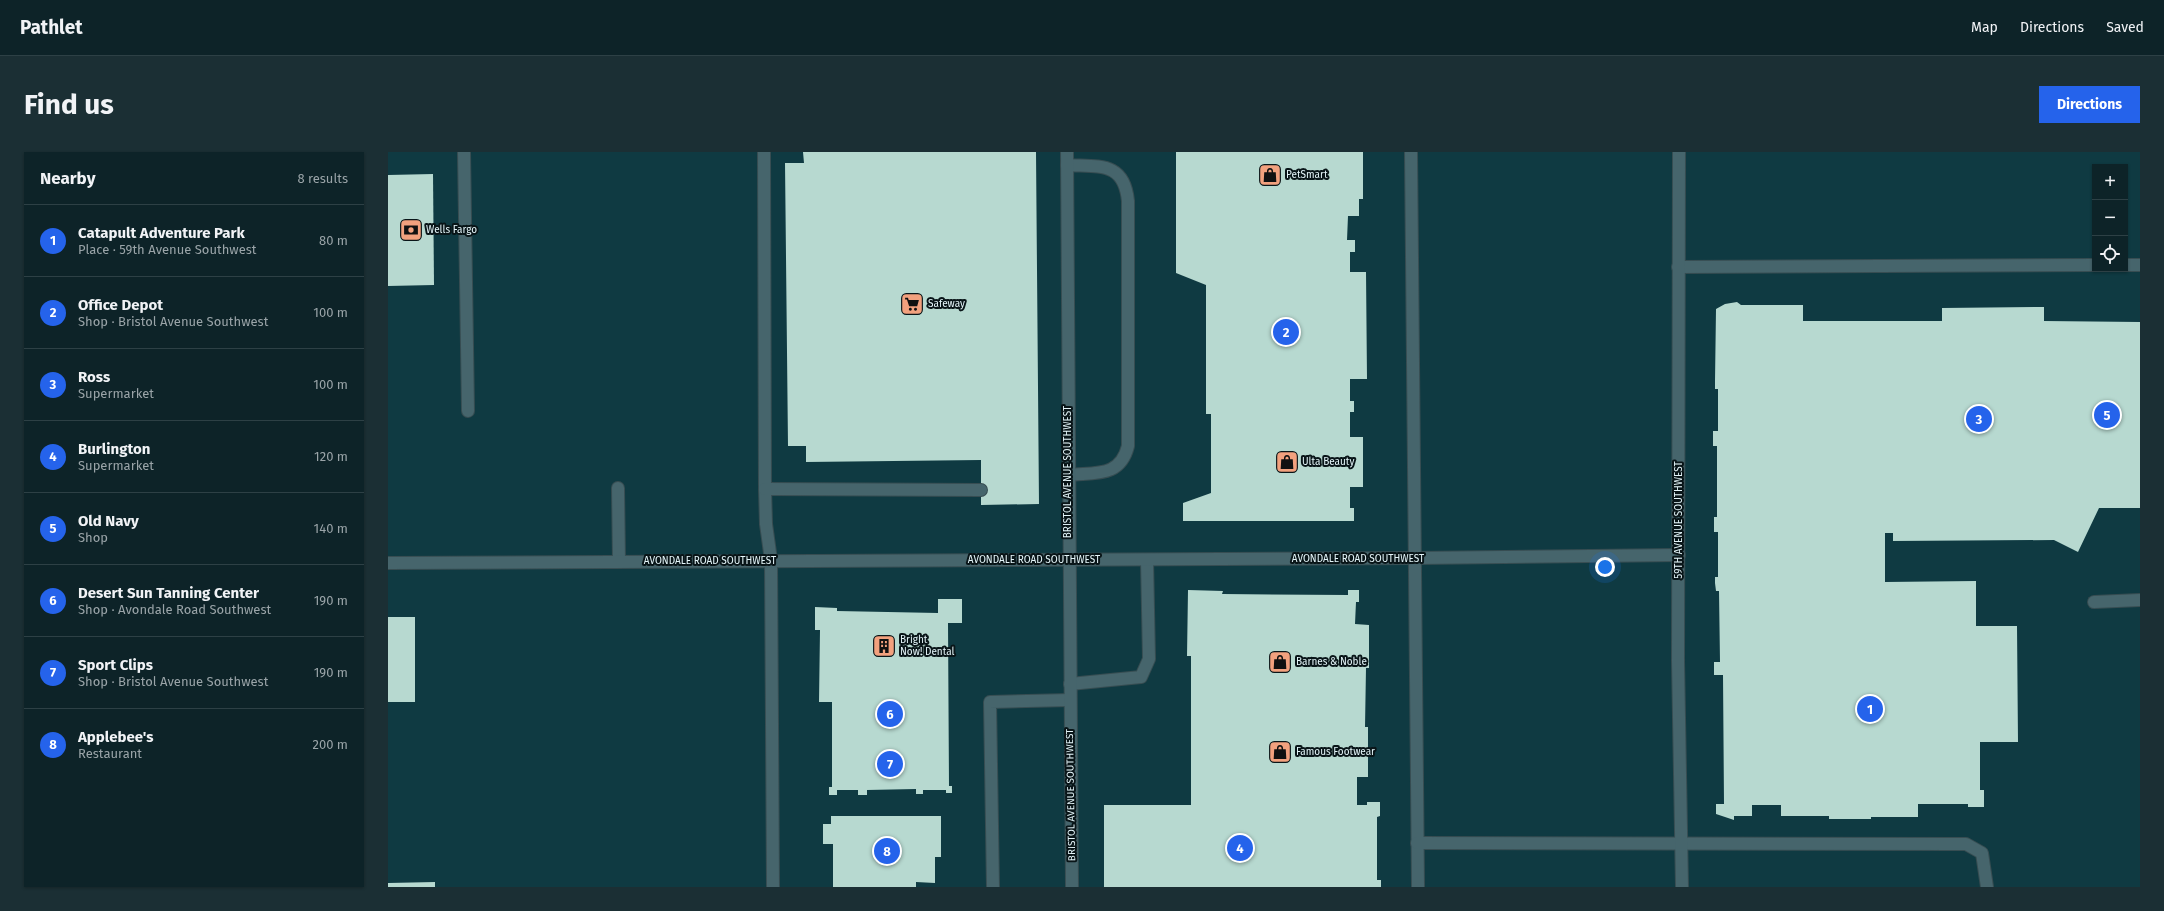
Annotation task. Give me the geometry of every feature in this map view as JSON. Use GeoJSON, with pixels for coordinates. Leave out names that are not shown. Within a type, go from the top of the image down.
{"type":"FeatureCollection","features":[{"type":"Feature","properties":{"kind":"street"},"geometry":{"type":"LineString","coordinates":[[464,152],[468,411]]}},
{"type":"Feature","properties":{"kind":"street"},"geometry":{"type":"LineString","coordinates":[[764,152],[765,489],[766,524],[771,560],[773,887]]}},
{"type":"Feature","properties":{"kind":"street","name":"BRISTOL AVENUE SOUTHWEST"},"geometry":{"type":"LineString","coordinates":[[1067,152],[1072,887]]}},
{"type":"Feature","properties":{"kind":"street"},"geometry":{"type":"LineString","coordinates":[[1411,152],[1418,887]]}},
{"type":"Feature","properties":{"kind":"street","name":"59TH AVENUE SOUTHWEST"},"geometry":{"type":"LineString","coordinates":[[1679,152],[1678,661],[1682,887]]}},
{"type":"Feature","properties":{"kind":"street"},"geometry":{"type":"LineString","coordinates":[[1067,164],[1106,168],[1114,171],[1121,177],[1127,188],[1128,201],[1128,446],[1125,458],[1113,470],[1068,475]]}},
{"type":"Feature","properties":{"kind":"street"},"geometry":{"type":"LineString","coordinates":[[1678,267],[2092,265]]}},
{"type":"Feature","properties":{"kind":"street"},"geometry":{"type":"LineString","coordinates":[[2128,265],[2140,265]]}},
{"type":"Feature","properties":{"kind":"street"},"geometry":{"type":"LineString","coordinates":[[618,488],[619,562]]}},
{"type":"Feature","properties":{"kind":"street"},"geometry":{"type":"LineString","coordinates":[[765,489],[981,490]]}},
{"type":"Feature","properties":{"kind":"street","name":"AVONDALE ROAD SOUTHWEST"},"geometry":{"type":"LineString","coordinates":[[388,563],[771,560],[1147,560],[1679,555]]}},
{"type":"Feature","properties":{"kind":"street"},"geometry":{"type":"LineString","coordinates":[[1070,684],[1141,678],[1149,659],[1147,560]]}},
{"type":"Feature","properties":{"kind":"street"},"geometry":{"type":"LineString","coordinates":[[2094,602],[2140,600]]}},
{"type":"Feature","properties":{"kind":"street"},"geometry":{"type":"LineString","coordinates":[[993,887],[990,702],[1070,700]]}},
{"type":"Feature","properties":{"kind":"street"},"geometry":{"type":"LineString","coordinates":[[1417,843],[1966,844],[1982,853],[1986,887]]}},
{"type":"Feature","properties":{"kind":"shaded area"},"geometry":{"type":"Polygon","coordinates":[[[388,152],[2140,152],[2140,887],[388,887],[388,152]]]}},
{"type":"Feature","properties":{"kind":"building","name":"Safeway"},"geometry":{"type":"Polygon","coordinates":[[[803,152],[1036,152],[1039,504],[981,505],[981,460],[806,462],[806,446],[788,446],[785,163],[804,163],[803,152]]]}},
{"type":"Feature","properties":{"kind":"building"},"geometry":{"type":"Polygon","coordinates":[[[1176,152],[1363,152],[1363,199],[1359,199],[1359,216],[1348,216],[1347,240],[1355,240],[1355,252],[1350,252],[1350,272],[1366,272],[1367,379],[1350,379],[1350,401],[1354,401],[1354,412],[1350,412],[1350,437],[1363,437],[1363,487],[1350,487],[1350,508],[1354,508],[1354,521],[1183,521],[1183,503],[1211,493],[1211,414],[1206,414],[1206,285],[1176,273],[1176,152]]]}},
{"type":"Feature","properties":{"kind":"building","name":"Wells Fargo"},"geometry":{"type":"Polygon","coordinates":[[[433,174],[434,285],[388,286],[388,175],[433,174]]]}},
{"type":"Feature","properties":{"kind":"building"},"geometry":{"type":"Polygon","coordinates":[[[1737,302],[1741,305],[1803,305],[1803,321],[1942,321],[1942,308],[2044,307],[2044,321],[2140,322],[2140,508],[2099,508],[2078,552],[2054,540],[1893,541],[1893,533],[1885,533],[1885,582],[1976,581],[1976,626],[2017,626],[2018,742],[1980,742],[1980,790],[1984,790],[1984,807],[1968,807],[1968,804],[1918,804],[1918,817],[1871,817],[1871,819],[1829,819],[1829,816],[1781,816],[1781,805],[1752,805],[1752,816],[1734,816],[1734,820],[1716,814],[1716,804],[1724,804],[1723,675],[1714,675],[1714,662],[1720,662],[1719,591],[1716,591],[1715,583],[1715,577],[1718,577],[1718,532],[1714,532],[1714,517],[1717,517],[1717,446],[1713,446],[1713,431],[1718,431],[1718,389],[1715,389],[1716,309],[1725,304],[1737,302]]]}},
{"type":"Feature","properties":{"kind":"building"},"geometry":{"type":"Polygon","coordinates":[[[1188,590],[1223,591],[1222,594],[1348,595],[1348,590],[1359,590],[1359,602],[1356,602],[1355,624],[1369,625],[1369,668],[1366,668],[1365,727],[1368,727],[1368,777],[1357,777],[1357,805],[1367,805],[1367,802],[1380,802],[1380,816],[1377,817],[1377,880],[1381,880],[1381,887],[1104,887],[1104,805],[1191,805],[1191,656],[1187,656],[1188,590]]]}},
{"type":"Feature","properties":{"kind":"building"},"geometry":{"type":"Polygon","coordinates":[[[938,599],[962,599],[962,623],[948,623],[949,786],[952,786],[952,793],[946,793],[946,790],[923,790],[923,794],[916,794],[916,789],[867,790],[867,795],[858,795],[858,790],[837,790],[837,795],[829,795],[829,787],[832,787],[832,702],[819,702],[820,630],[815,630],[815,607],[837,608],[837,611],[938,613],[938,599]]]}},
{"type":"Feature","properties":{"kind":"building"},"geometry":{"type":"Polygon","coordinates":[[[388,617],[415,617],[415,702],[388,702],[388,617]]]}},
{"type":"Feature","properties":{"kind":"building"},"geometry":{"type":"Polygon","coordinates":[[[831,816],[941,816],[941,857],[935,857],[935,883],[916,882],[916,887],[833,887],[833,844],[823,844],[823,824],[831,824],[831,816]]]}},
{"type":"Feature","properties":{"kind":"building"},"geometry":{"type":"Polygon","coordinates":[[[435,882],[435,887],[388,887],[388,883],[435,882]]]}},
{"type":"Feature","properties":{"kind":"place","name":"PetSmart"},"geometry":{"type":"Point","coordinates":[1270,175]}},
{"type":"Feature","properties":{"kind":"place","name":"Wells Fargo"},"geometry":{"type":"Point","coordinates":[411,230]}},
{"type":"Feature","properties":{"kind":"place","name":"Safeway"},"geometry":{"type":"Point","coordinates":[912,304]}},
{"type":"Feature","properties":{"kind":"place","name":"Office Depot"},"geometry":{"type":"Point","coordinates":[1286,332]}},
{"type":"Feature","properties":{"kind":"place","name":"Old Navy"},"geometry":{"type":"Point","coordinates":[2107,415]}},
{"type":"Feature","properties":{"kind":"place","name":"Ross"},"geometry":{"type":"Point","coordinates":[1979,419]}},
{"type":"Feature","properties":{"kind":"place","name":"Ulta Beauty"},"geometry":{"type":"Point","coordinates":[1287,462]}},
{"type":"Feature","properties":{"kind":"place","name":"Bright Now! Dental"},"geometry":{"type":"Point","coordinates":[884,646]}},
{"type":"Feature","properties":{"kind":"place","name":"Barnes & Noble"},"geometry":{"type":"Point","coordinates":[1280,662]}},
{"type":"Feature","properties":{"kind":"place","name":"Catapult Adventure Park"},"geometry":{"type":"Point","coordinates":[1870,709]}},
{"type":"Feature","properties":{"kind":"place","name":"Desert Sun Tanning Center"},"geometry":{"type":"Point","coordinates":[890,714]}},
{"type":"Feature","properties":{"kind":"place","name":"Famous Footwear"},"geometry":{"type":"Point","coordinates":[1280,752]}},
{"type":"Feature","properties":{"kind":"place","name":"Sport Clips"},"geometry":{"type":"Point","coordinates":[890,764]}},
{"type":"Feature","properties":{"kind":"place","name":"Burlington"},"geometry":{"type":"Point","coordinates":[1240,848]}},
{"type":"Feature","properties":{"kind":"place","name":"Applebee's"},"geometry":{"type":"Point","coordinates":[887,851]}}]}
